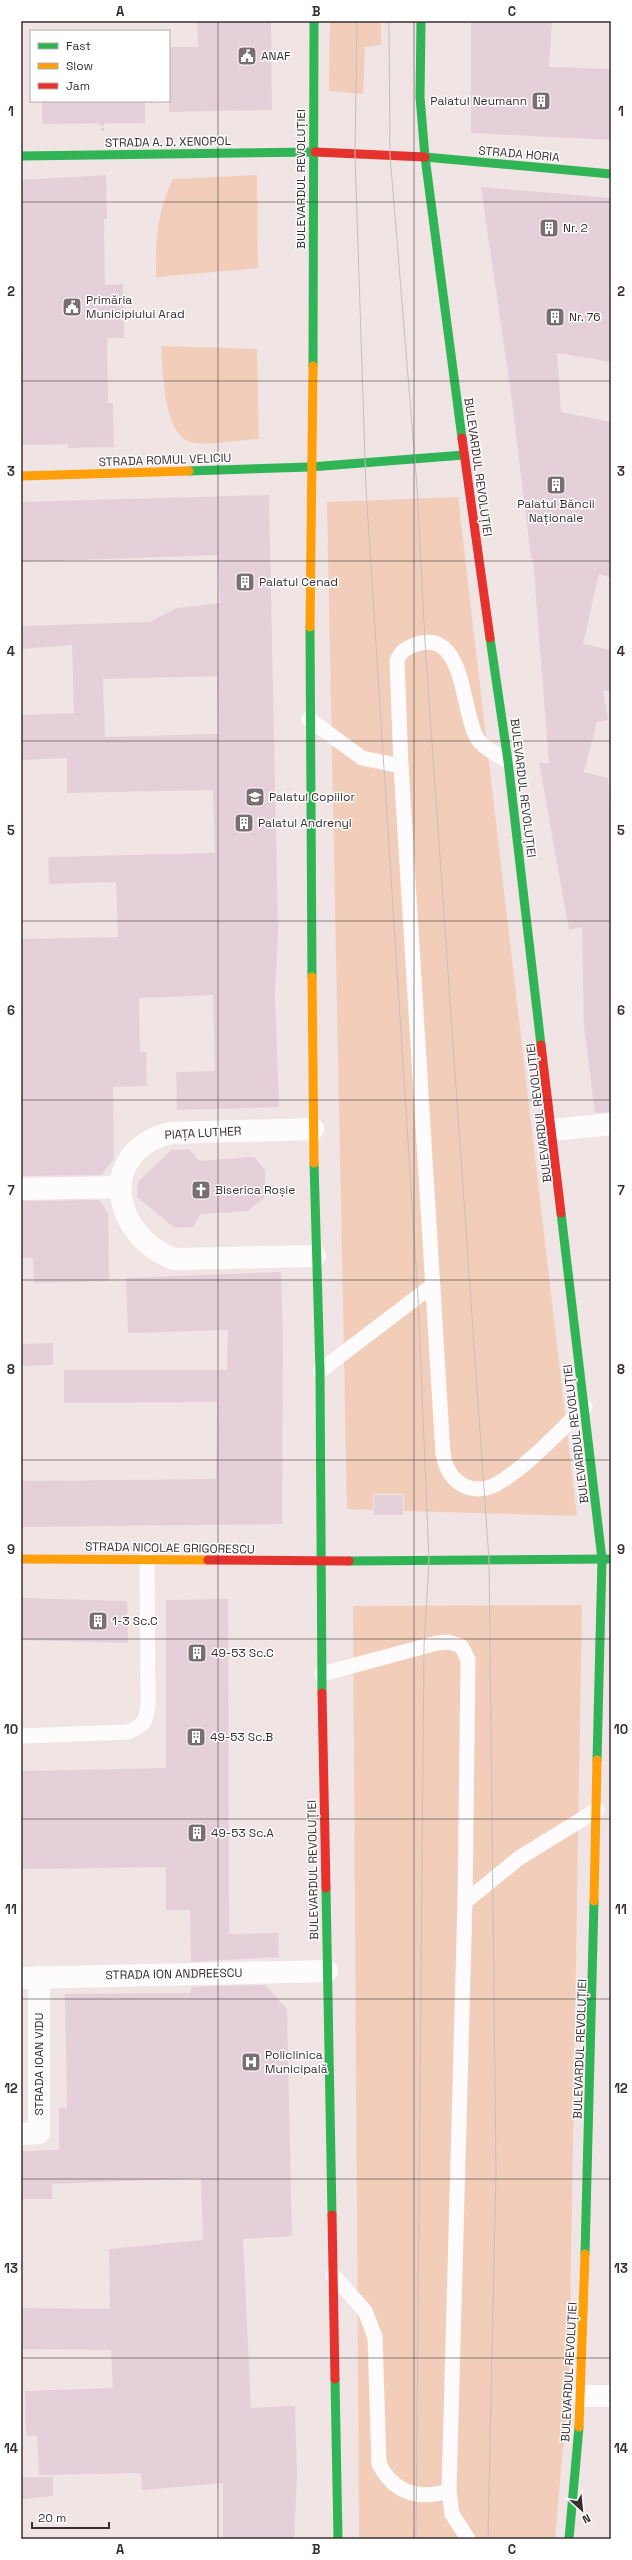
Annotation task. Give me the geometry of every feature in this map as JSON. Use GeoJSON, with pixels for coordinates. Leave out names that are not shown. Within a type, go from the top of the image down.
{"type":"FeatureCollection","features":[{"type":"Feature","properties":{"kind":"main road","name":"BULEVARDUL REVOLUȚIEI"},"geometry":{"type":"LineString","coordinates":[[314,21],[308,719],[315,1256],[320,1372],[320,1561],[338,2539]]}},
{"type":"Feature","properties":{"kind":"main road","name":"BULEVARDUL REVOLUȚIEI"},"geometry":{"type":"LineString","coordinates":[[421,21],[420,97],[425,157],[464,455],[508,761],[585,1407],[606,1559],[582,2396],[569,2539]]}},
{"type":"Feature","properties":{"kind":"main road","name":"STRADA A. D. XENOPOL"},"geometry":{"type":"LineString","coordinates":[[21,156],[314,152],[425,157]]}},
{"type":"Feature","properties":{"kind":"main road","name":"STRADA HORIA"},"geometry":{"type":"LineString","coordinates":[[425,157],[611,174]]}},
{"type":"Feature","properties":{"kind":"main road","name":"STRADA ROMUL VELICIU"},"geometry":{"type":"LineString","coordinates":[[21,476],[310,467],[464,455]]}},
{"type":"Feature","properties":{"kind":"main road","name":"STRADA NICOLAE GRIGORESCU"},"geometry":{"type":"LineString","coordinates":[[21,1559],[320,1561]]}},
{"type":"Feature","properties":{"kind":"main road"},"geometry":{"type":"LineString","coordinates":[[320,1561],[606,1559]]}},
{"type":"Feature","properties":{"kind":"street"},"geometry":{"type":"LineString","coordinates":[[553,1130],[611,1124]]}},
{"type":"Feature","properties":{"kind":"street","name":"PIAȚA LUTHER"},"geometry":{"type":"LineString","coordinates":[[313,1129],[170,1133],[156,1136],[140,1148],[126,1164],[120,1187],[124,1210],[145,1243],[157,1253],[174,1259],[315,1256]]}},
{"type":"Feature","properties":{"kind":"street"},"geometry":{"type":"LineString","coordinates":[[21,1189],[120,1187]]}},
{"type":"Feature","properties":{"kind":"street","name":"STRADA ION ANDREESCU"},"geometry":{"type":"LineString","coordinates":[[30,1977],[327,1972]]}},
{"type":"Feature","properties":{"kind":"street","name":"STRADA IOAN VIDU"},"geometry":{"type":"LineString","coordinates":[[21,2134],[39,2133],[30,1977]]}},
{"type":"Feature","properties":{"kind":"street"},"geometry":{"type":"LineString","coordinates":[[582,2396],[611,2396]]}},
{"type":"Feature","properties":{"kind":"lane"},"geometry":{"type":"LineString","coordinates":[[508,761],[478,740],[456,666],[441,646],[425,642],[406,649],[397,661],[402,766],[443,1454],[449,1474],[454,1480],[468,1487],[484,1488],[498,1483],[512,1473],[585,1407]]}},
{"type":"Feature","properties":{"kind":"lane"},"geometry":{"type":"LineString","coordinates":[[308,719],[362,758],[402,766]]}},
{"type":"Feature","properties":{"kind":"lane"},"geometry":{"type":"LineString","coordinates":[[320,1372],[433,1285]]}},
{"type":"Feature","properties":{"kind":"lane"},"geometry":{"type":"LineString","coordinates":[[21,1736],[128,1732],[141,1727],[147,1718],[148,1705],[147,1559]]}},
{"type":"Feature","properties":{"kind":"lane"},"geometry":{"type":"LineString","coordinates":[[322,1674],[437,1643],[449,1642],[461,1646],[466,1653],[469,1674],[466,1715],[464,1902],[449,2491],[452,2514],[468,2539]]}},
{"type":"Feature","properties":{"kind":"lane"},"geometry":{"type":"LineString","coordinates":[[464,1902],[519,1858],[598,1810]]}},
{"type":"Feature","properties":{"kind":"lane"},"geometry":{"type":"LineString","coordinates":[[333,2275],[365,2311],[375,2337],[379,2464],[385,2476],[394,2486],[405,2491],[426,2495],[449,2491]]}},
{"type":"Feature","properties":{"kind":"path"},"geometry":{"type":"LineString","coordinates":[[21,357],[37,361]]}},
{"type":"Feature","properties":{"kind":"shaded area"},"geometry":{"type":"Polygon","coordinates":[[[330,21],[381,21],[381,45],[365,47],[363,94],[329,91],[330,21]]]}},
{"type":"Feature","properties":{"kind":"shaded area"},"geometry":{"type":"Polygon","coordinates":[[[257,175],[258,268],[156,277],[158,227],[163,204],[173,179],[257,175]]]}},
{"type":"Feature","properties":{"kind":"shaded area"},"geometry":{"type":"Polygon","coordinates":[[[161,346],[257,349],[259,439],[219,443],[194,443],[184,439],[176,430],[170,417],[164,386],[161,346]]]}},
{"type":"Feature","properties":{"kind":"shaded area"},"geometry":{"type":"Polygon","coordinates":[[[458,497],[577,1516],[404,1511],[404,1494],[373,1494],[373,1510],[347,1509],[327,502],[458,497]]]}},
{"type":"Feature","properties":{"kind":"shaded area"},"geometry":{"type":"Polygon","coordinates":[[[582,1605],[569,2379],[555,2539],[359,2539],[353,1606],[582,1605]]]}},
{"type":"Feature","properties":{"kind":"building"},"geometry":{"type":"Polygon","coordinates":[[[197,21],[271,21],[272,110],[169,112],[170,47],[198,47],[197,21]]]}},
{"type":"Feature","properties":{"kind":"building","name":"Palatul Neumann"},"geometry":{"type":"Polygon","coordinates":[[[471,21],[552,21],[549,67],[611,69],[611,140],[471,133],[471,21]]]}},
{"type":"Feature","properties":{"kind":"building"},"geometry":{"type":"Polygon","coordinates":[[[42,102],[145,102],[145,123],[42,124],[42,102]]]}},
{"type":"Feature","properties":{"kind":"building","name":"Primăria Municipiului Arad"},"geometry":{"type":"Polygon","coordinates":[[[106,175],[107,219],[104,219],[105,285],[123,284],[124,314],[124,338],[107,338],[108,403],[113,403],[114,447],[68,448],[68,444],[21,445],[21,180],[106,175]]]}},
{"type":"Feature","properties":{"kind":"building"},"geometry":{"type":"Polygon","coordinates":[[[481,187],[611,198],[611,362],[557,353],[561,412],[611,422],[611,578],[599,574],[583,644],[611,650],[611,692],[603,690],[608,720],[597,722],[584,772],[608,778],[611,816],[611,1112],[595,1113],[584,1026],[582,927],[569,930],[539,762],[549,764],[533,559],[531,558],[512,401],[481,187]]]}},
{"type":"Feature","properties":{"kind":"building"},"geometry":{"type":"Polygon","coordinates":[[[269,495],[278,931],[275,993],[279,1107],[177,1110],[176,1072],[215,1071],[213,995],[139,998],[140,1052],[146,1052],[147,1086],[113,1087],[114,1159],[101,1175],[21,1176],[21,939],[118,937],[116,882],[49,884],[48,857],[215,853],[213,790],[67,793],[67,758],[21,760],[21,715],[74,713],[72,645],[21,649],[21,626],[149,622],[177,608],[220,603],[218,555],[21,562],[21,502],[269,495]],[[217,676],[103,679],[105,737],[218,734],[217,676]]]}},
{"type":"Feature","properties":{"kind":"building","name":"Biserica Roșie"},"geometry":{"type":"Polygon","coordinates":[[[189,1149],[199,1161],[254,1157],[265,1170],[265,1197],[248,1211],[201,1214],[193,1227],[175,1228],[137,1197],[138,1182],[171,1150],[189,1149]]]}},
{"type":"Feature","properties":{"kind":"building"},"geometry":{"type":"Polygon","coordinates":[[[99,1200],[108,1214],[109,1281],[34,1283],[33,1258],[21,1258],[21,1201],[99,1200]]]}},
{"type":"Feature","properties":{"kind":"building"},"geometry":{"type":"Polygon","coordinates":[[[281,1272],[283,1335],[282,1524],[21,1527],[21,1481],[216,1479],[217,1402],[64,1403],[64,1370],[227,1370],[228,1330],[128,1333],[126,1278],[281,1272]]]}},
{"type":"Feature","properties":{"kind":"building"},"geometry":{"type":"Polygon","coordinates":[[[53,1343],[53,1365],[21,1366],[21,1344],[53,1343]]]}},
{"type":"Feature","properties":{"kind":"building"},"geometry":{"type":"Polygon","coordinates":[[[374,1495],[403,1495],[403,1515],[374,1515],[374,1495]]]}},
{"type":"Feature","properties":{"kind":"building"},"geometry":{"type":"Polygon","coordinates":[[[21,1598],[127,1601],[128,1643],[21,1640],[21,1598]]]}},
{"type":"Feature","properties":{"kind":"building"},"geometry":{"type":"Polygon","coordinates":[[[228,1599],[229,1934],[278,1933],[279,1957],[191,1962],[190,1910],[166,1910],[166,1867],[21,1869],[21,1771],[166,1768],[166,1600],[228,1599]]]}},
{"type":"Feature","properties":{"kind":"building"},"geometry":{"type":"Polygon","coordinates":[[[265,1985],[287,2009],[292,2236],[243,2239],[251,2408],[295,2406],[297,2477],[294,2539],[223,2539],[223,2483],[142,2490],[141,2473],[39,2475],[37,2436],[26,2436],[25,2391],[113,2388],[111,2350],[21,2349],[21,2308],[110,2309],[109,2249],[203,2240],[201,2178],[52,2184],[52,2199],[21,2199],[21,2151],[59,2150],[59,2108],[67,2108],[65,1994],[191,1993],[191,1987],[265,1985]]]}},
{"type":"Feature","properties":{"kind":"building"},"geometry":{"type":"Polygon","coordinates":[[[21,2477],[53,2477],[53,2496],[21,2499],[21,2477]]]}},
{"type":"Feature","properties":{"kind":"tram line"},"geometry":{"type":"LineString","coordinates":[[357,21],[355,154],[366,489],[418,1297],[429,1560],[424,1646],[416,2539]]}},
{"type":"Feature","properties":{"kind":"tram line"},"geometry":{"type":"LineString","coordinates":[[389,21],[390,155],[417,487],[425,642],[489,1560],[496,2171],[488,2539]]}},
{"type":"Feature","properties":{"kind":"traffic: fast"},"geometry":{"type":"LineString","coordinates":[[313,366],[314,21]]}},
{"type":"Feature","properties":{"kind":"traffic: fast"},"geometry":{"type":"LineString","coordinates":[[421,21],[420,97],[425,157],[462,438]]}},
{"type":"Feature","properties":{"kind":"traffic: fast"},"geometry":{"type":"LineString","coordinates":[[21,156],[315,152]]}},
{"type":"Feature","properties":{"kind":"traffic: fast"},"geometry":{"type":"LineString","coordinates":[[425,157],[611,174]]}},
{"type":"Feature","properties":{"kind":"traffic: fast"},"geometry":{"type":"LineString","coordinates":[[310,467],[464,455]]}},
{"type":"Feature","properties":{"kind":"traffic: fast"},"geometry":{"type":"LineString","coordinates":[[189,471],[310,467]]}},
{"type":"Feature","properties":{"kind":"traffic: fast"},"geometry":{"type":"LineString","coordinates":[[310,627],[312,977]]}},
{"type":"Feature","properties":{"kind":"traffic: fast"},"geometry":{"type":"LineString","coordinates":[[490,638],[508,761],[541,1045]]}},
{"type":"Feature","properties":{"kind":"traffic: fast"},"geometry":{"type":"LineString","coordinates":[[314,1163],[320,1371],[322,1693]]}},
{"type":"Feature","properties":{"kind":"traffic: fast"},"geometry":{"type":"LineString","coordinates":[[561,1213],[602,1559],[597,1760]]}},
{"type":"Feature","properties":{"kind":"traffic: fast"},"geometry":{"type":"LineString","coordinates":[[349,1561],[611,1559]]}},
{"type":"Feature","properties":{"kind":"traffic: fast"},"geometry":{"type":"LineString","coordinates":[[326,1888],[332,2215]]}},
{"type":"Feature","properties":{"kind":"traffic: fast"},"geometry":{"type":"LineString","coordinates":[[585,2254],[594,1901]]}},
{"type":"Feature","properties":{"kind":"traffic: fast"},"geometry":{"type":"LineString","coordinates":[[335,2379],[338,2539]]}},
{"type":"Feature","properties":{"kind":"traffic: fast"},"geometry":{"type":"LineString","coordinates":[[569,2539],[579,2427]]}},
{"type":"Feature","properties":{"kind":"traffic: slow"},"geometry":{"type":"LineString","coordinates":[[310,627],[313,366]]}},
{"type":"Feature","properties":{"kind":"traffic: slow"},"geometry":{"type":"LineString","coordinates":[[21,476],[189,471]]}},
{"type":"Feature","properties":{"kind":"traffic: slow"},"geometry":{"type":"LineString","coordinates":[[312,977],[314,1163]]}},
{"type":"Feature","properties":{"kind":"traffic: slow"},"geometry":{"type":"LineString","coordinates":[[21,1559],[208,1560]]}},
{"type":"Feature","properties":{"kind":"traffic: slow"},"geometry":{"type":"LineString","coordinates":[[594,1901],[597,1760]]}},
{"type":"Feature","properties":{"kind":"traffic: slow"},"geometry":{"type":"LineString","coordinates":[[579,2427],[585,2254]]}},
{"type":"Feature","properties":{"kind":"traffic: jam"},"geometry":{"type":"LineString","coordinates":[[315,152],[425,157]]}},
{"type":"Feature","properties":{"kind":"traffic: jam"},"geometry":{"type":"LineString","coordinates":[[462,438],[490,638]]}},
{"type":"Feature","properties":{"kind":"traffic: jam"},"geometry":{"type":"LineString","coordinates":[[541,1045],[561,1213]]}},
{"type":"Feature","properties":{"kind":"traffic: jam"},"geometry":{"type":"LineString","coordinates":[[208,1560],[349,1561]]}},
{"type":"Feature","properties":{"kind":"traffic: jam"},"geometry":{"type":"LineString","coordinates":[[322,1693],[326,1888]]}},
{"type":"Feature","properties":{"kind":"traffic: jam"},"geometry":{"type":"LineString","coordinates":[[332,2215],[335,2379]]}},
{"type":"Feature","properties":{"kind":"place","name":"ANAF"},"geometry":{"type":"Point","coordinates":[247,56]}},
{"type":"Feature","properties":{"kind":"place","name":"Palatul Neumann"},"geometry":{"type":"Point","coordinates":[541,101]}},
{"type":"Feature","properties":{"kind":"place","name":"Nr. 2"},"geometry":{"type":"Point","coordinates":[549,228]}},
{"type":"Feature","properties":{"kind":"place","name":"Primăria Municipiului Arad"},"geometry":{"type":"Point","coordinates":[72,307]}},
{"type":"Feature","properties":{"kind":"place","name":"Nr. 76"},"geometry":{"type":"Point","coordinates":[555,317]}},
{"type":"Feature","properties":{"kind":"place","name":"Palatul Băncii Naționale"},"geometry":{"type":"Point","coordinates":[556,485]}},
{"type":"Feature","properties":{"kind":"place","name":"Palatul Cenad"},"geometry":{"type":"Point","coordinates":[245,582]}},
{"type":"Feature","properties":{"kind":"place","name":"Palatul Copiilor"},"geometry":{"type":"Point","coordinates":[255,797]}},
{"type":"Feature","properties":{"kind":"place","name":"Palatul Andrenyi"},"geometry":{"type":"Point","coordinates":[244,823]}},
{"type":"Feature","properties":{"kind":"place","name":"Biserica Roșie"},"geometry":{"type":"Point","coordinates":[201,1190]}},
{"type":"Feature","properties":{"kind":"place","name":"1-3 Sc.C"},"geometry":{"type":"Point","coordinates":[98,1621]}},
{"type":"Feature","properties":{"kind":"place","name":"49-53 Sc.C"},"geometry":{"type":"Point","coordinates":[197,1653]}},
{"type":"Feature","properties":{"kind":"place","name":"49-53 Sc.B"},"geometry":{"type":"Point","coordinates":[196,1737]}},
{"type":"Feature","properties":{"kind":"place","name":"49-53 Sc.A"},"geometry":{"type":"Point","coordinates":[197,1833]}},
{"type":"Feature","properties":{"kind":"place","name":"Policlinica Municipală"},"geometry":{"type":"Point","coordinates":[251,2062]}}]}
